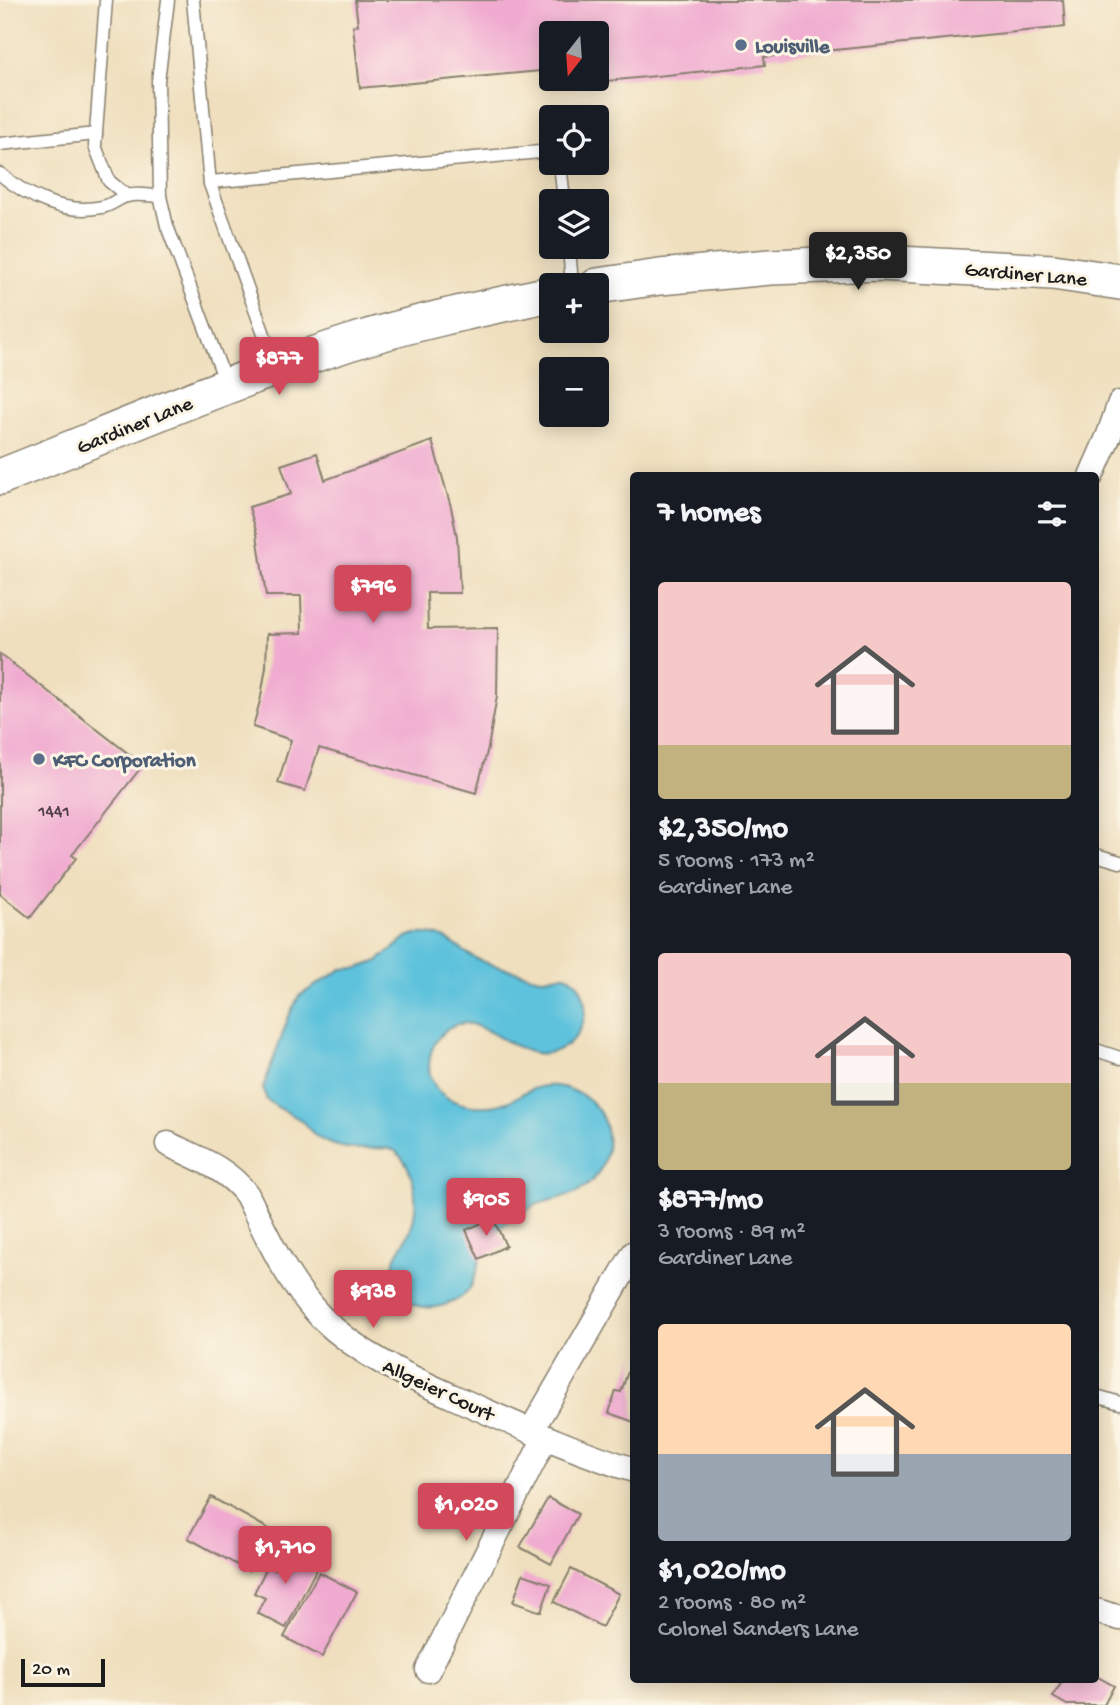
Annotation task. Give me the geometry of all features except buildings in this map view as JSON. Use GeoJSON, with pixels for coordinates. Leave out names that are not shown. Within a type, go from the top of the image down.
{"type":"FeatureCollection","features":[{"type":"Feature","properties":{"kind":"street","name":"Gardiner Lane"},"geometry":{"type":"LineString","coordinates":[[609,284],[770,267],[879,263],[1053,272],[1120,282]]}},
{"type":"Feature","properties":{"kind":"street","name":"Gardiner Lane"},"geometry":{"type":"LineString","coordinates":[[0,477],[277,368],[377,336],[539,296]]}},
{"type":"Feature","properties":{"kind":"street"},"geometry":{"type":"LineString","coordinates":[[1093,472],[1120,403]]}},
{"type":"Feature","properties":{"kind":"street","name":"Allgeier Court"},"geometry":{"type":"LineString","coordinates":[[168,1144],[228,1174],[238,1182],[291,1280],[320,1315],[369,1355],[397,1371],[538,1435],[593,1458],[630,1469]]}},
{"type":"Feature","properties":{"kind":"street"},"geometry":{"type":"LineString","coordinates":[[428,1670],[538,1435],[630,1261]]}},
{"type":"Feature","properties":{"kind":"street"},"geometry":{"type":"LineString","coordinates":[[1099,1612],[1120,1618]]}},
{"type":"Feature","properties":{"kind":"lane"},"geometry":{"type":"LineString","coordinates":[[106,0],[95,146],[109,181],[127,196]]}},
{"type":"Feature","properties":{"kind":"lane"},"geometry":{"type":"LineString","coordinates":[[168,0],[158,81],[160,196],[167,226],[227,387]]}},
{"type":"Feature","properties":{"kind":"lane"},"geometry":{"type":"LineString","coordinates":[[193,0],[210,182],[277,368]]}},
{"type":"Feature","properties":{"kind":"lane"},"geometry":{"type":"LineString","coordinates":[[0,144],[96,134]]}},
{"type":"Feature","properties":{"kind":"lane"},"geometry":{"type":"LineString","coordinates":[[210,182],[539,153]]}},
{"type":"Feature","properties":{"kind":"lane"},"geometry":{"type":"LineString","coordinates":[[0,174],[37,198],[75,210],[104,207],[127,196],[160,196]]}},
{"type":"Feature","properties":{"kind":"lane"},"geometry":{"type":"LineString","coordinates":[[1099,856],[1120,862]]}},
{"type":"Feature","properties":{"kind":"lane"},"geometry":{"type":"LineString","coordinates":[[1099,1051],[1120,1058]]}},
{"type":"Feature","properties":{"kind":"lane"},"geometry":{"type":"LineString","coordinates":[[1099,1397],[1120,1403]]}},
{"type":"Feature","properties":{"kind":"water"},"geometry":{"type":"Polygon","coordinates":[[[415,934],[436,935],[482,961],[533,976],[570,977],[580,987],[585,1002],[584,1018],[576,1035],[563,1047],[546,1053],[530,1052],[467,1023],[453,1025],[439,1037],[431,1054],[431,1079],[437,1089],[457,1102],[482,1106],[507,1102],[541,1087],[563,1087],[584,1096],[592,1103],[604,1122],[607,1133],[603,1164],[591,1181],[574,1193],[533,1206],[503,1226],[483,1250],[469,1290],[448,1304],[435,1307],[412,1304],[402,1297],[396,1287],[394,1263],[412,1225],[415,1202],[412,1179],[403,1159],[391,1149],[353,1149],[325,1142],[299,1119],[267,1100],[263,1088],[299,996],[342,969],[359,968],[378,961],[407,937],[415,934]]]}},
{"type":"Feature","properties":{"kind":"place","name":"Louisville"},"geometry":{"type":"Point","coordinates":[741,45]}},
{"type":"Feature","properties":{"kind":"place","name":"KFC Corporation"},"geometry":{"type":"Point","coordinates":[39,759]}}]}
